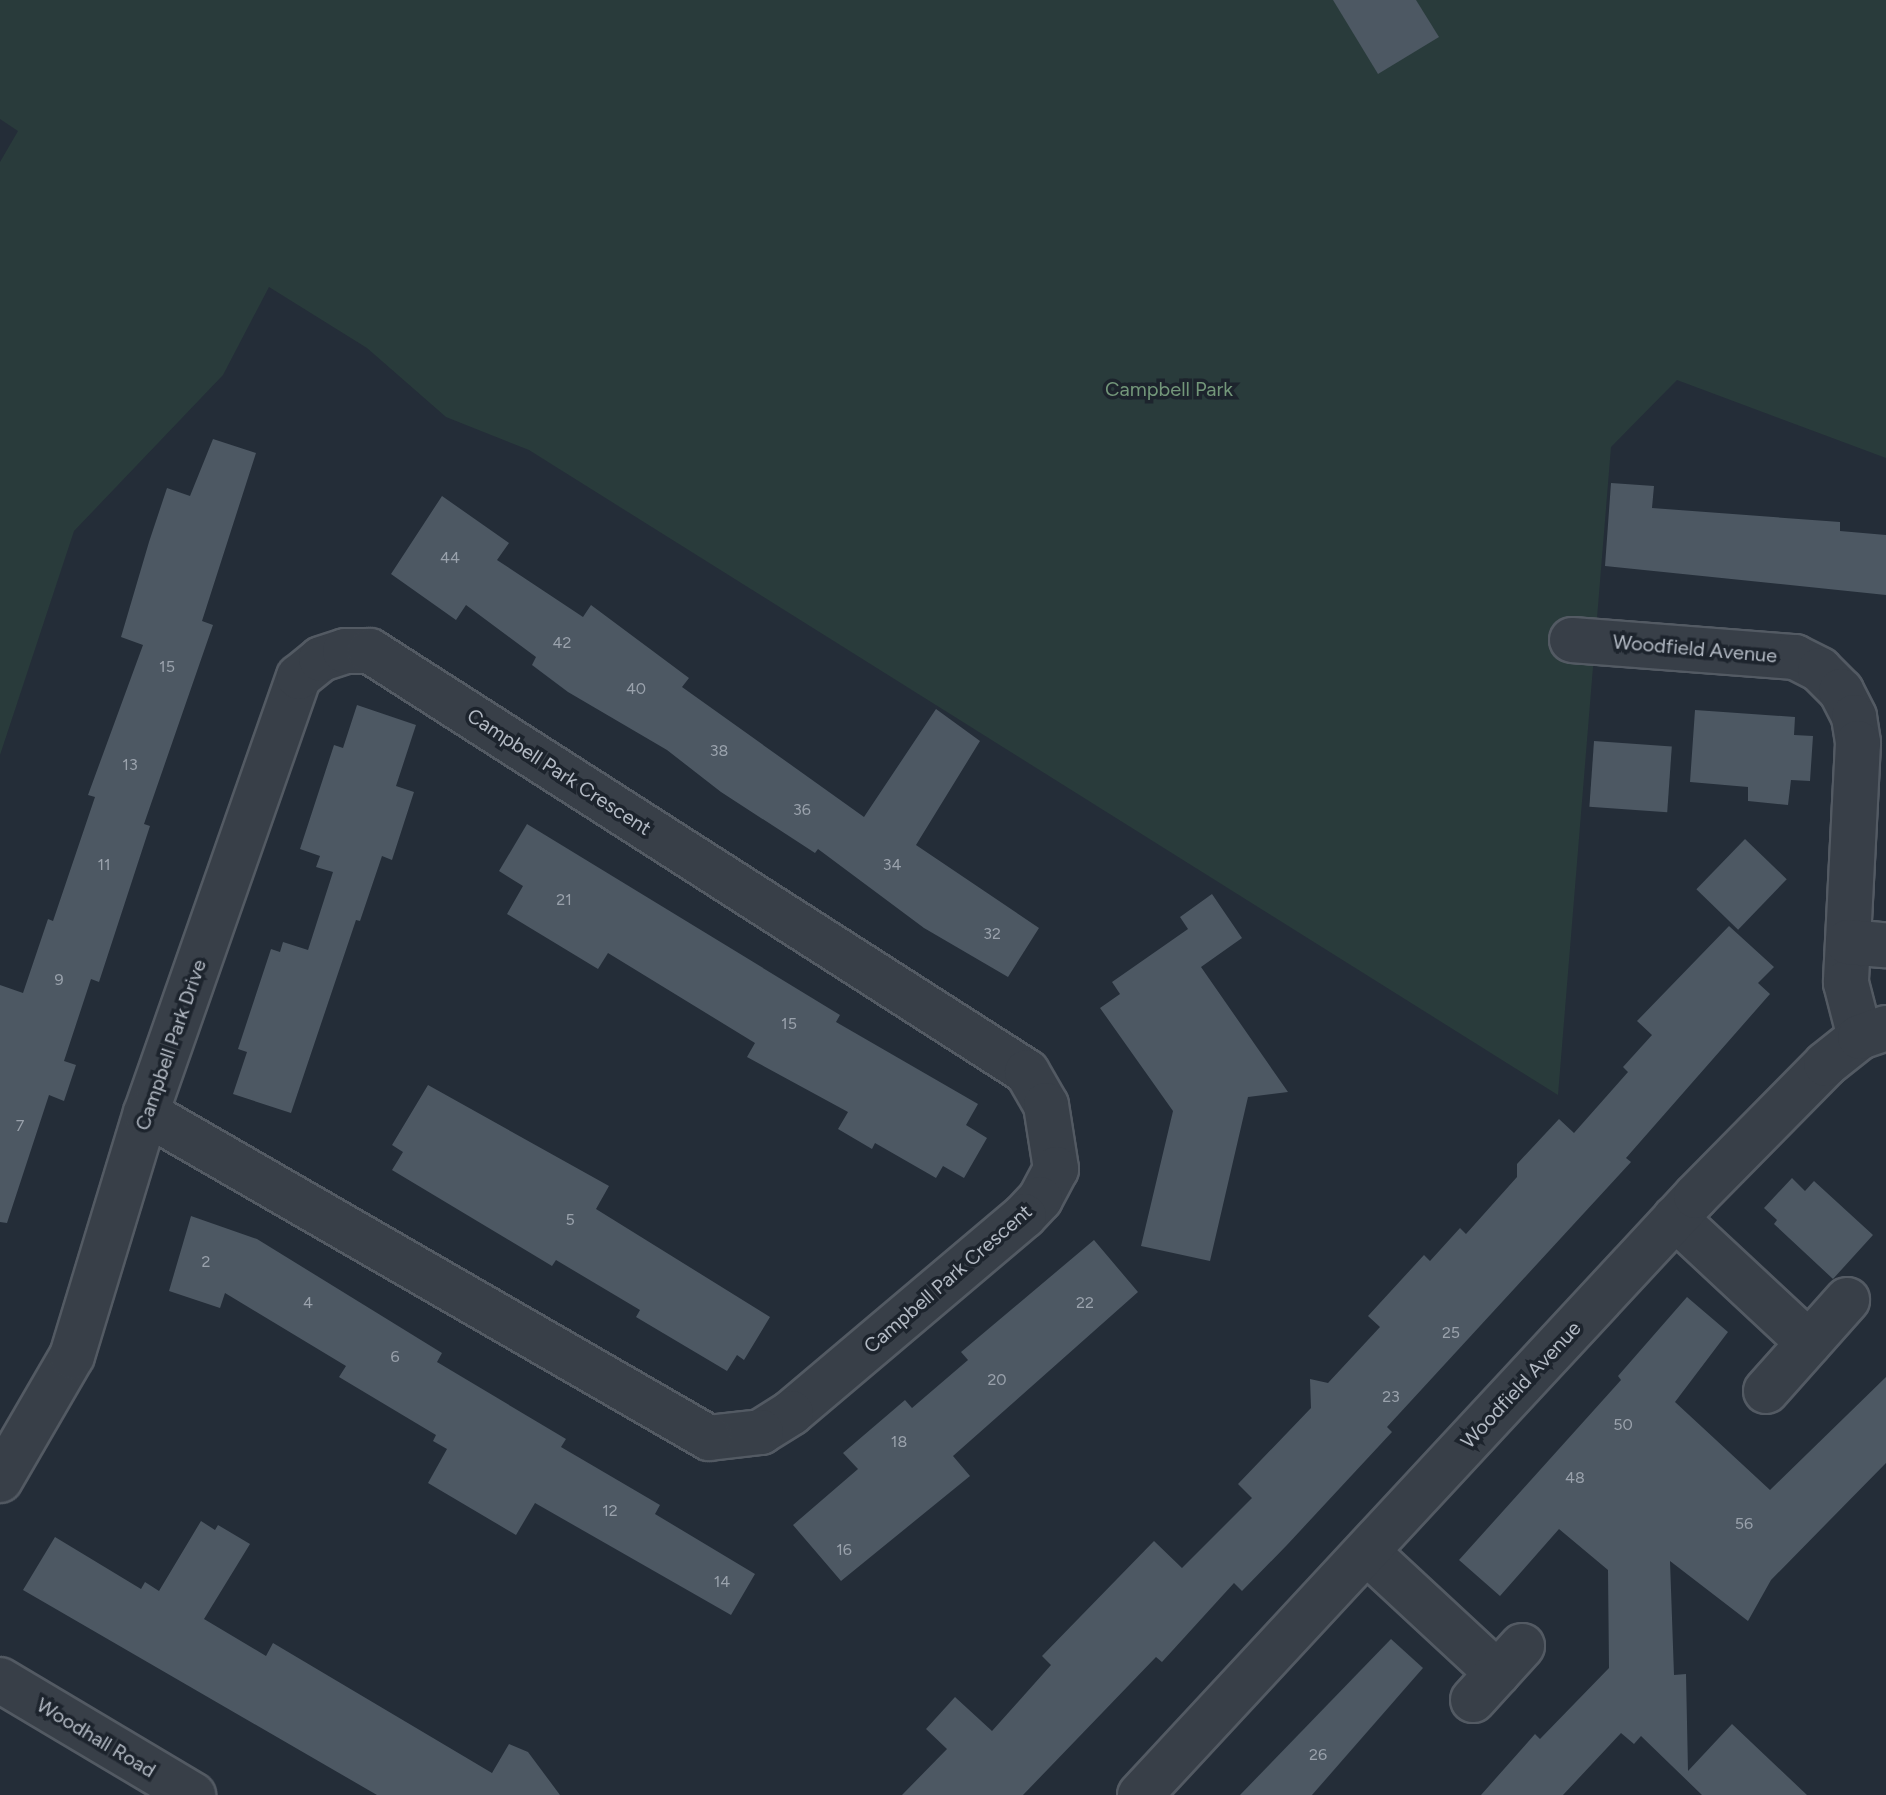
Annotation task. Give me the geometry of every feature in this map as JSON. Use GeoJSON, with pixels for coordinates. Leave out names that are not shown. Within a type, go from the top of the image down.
{"type":"FeatureCollection","features":[{"type":"Feature","properties":{"kind":"street","name":"Woodfield Avenue"},"geometry":{"type":"LineString","coordinates":[[1140,1795],[1675,1218],[1826,1064],[1873,1033],[1846,983],[1867,943],[1858,743],[1854,717],[1841,691],[1820,670],[1795,657],[1572,640]]}},
{"type":"Feature","properties":{"kind":"street","name":"Campbell Park Drive"},"geometry":{"type":"LineString","coordinates":[[0,1480],[72,1356],[146,1113],[299,677],[321,659],[345,651],[370,651]]}},
{"type":"Feature","properties":{"kind":"street","name":"Campbell Park Crescent"},"geometry":{"type":"LineString","coordinates":[[146,1113],[709,1438],[761,1432],[791,1413],[1024,1216],[1040,1199],[1056,1169],[1046,1105],[1027,1072],[370,651]]}},
{"type":"Feature","properties":{"kind":"street"},"geometry":{"type":"LineString","coordinates":[[1675,1218],[1809,1343]]}},
{"type":"Feature","properties":{"kind":"street"},"geometry":{"type":"LineString","coordinates":[[1766,1391],[1847,1300]]}},
{"type":"Feature","properties":{"kind":"street"},"geometry":{"type":"LineString","coordinates":[[1367,1552],[1498,1673]]}},
{"type":"Feature","properties":{"kind":"street","name":"Woodhall Road"},"geometry":{"type":"LineString","coordinates":[[0,1680],[193,1795]]}},
{"type":"Feature","properties":{"kind":"green space","name":"Campbell Park"},"geometry":{"type":"Polygon","coordinates":[[[0,0],[1886,0],[1886,458],[1677,380],[1611,447],[1558,1095],[529,450],[446,417],[367,348],[269,287],[223,375],[74,531],[0,755],[0,162],[18,131],[0,119],[0,0]]]}},
{"type":"Feature","properties":{"kind":"building"},"geometry":{"type":"Polygon","coordinates":[[[1333,0],[1416,0],[1439,37],[1378,74],[1333,0]]]}},
{"type":"Feature","properties":{"kind":"building"},"geometry":{"type":"Polygon","coordinates":[[[213,439],[256,453],[202,621],[213,625],[144,824],[150,826],[99,982],[91,979],[64,1061],[76,1065],[64,1101],[49,1095],[7,1223],[0,1222],[0,985],[23,993],[48,919],[53,921],[95,797],[88,795],[143,645],[121,637],[149,542],[167,488],[190,496],[213,439]]]}},
{"type":"Feature","properties":{"kind":"building"},"geometry":{"type":"Polygon","coordinates":[[[1611,483],[1654,486],[1652,508],[1840,522],[1840,531],[1886,535],[1886,595],[1605,566],[1611,483]]]}},
{"type":"Feature","properties":{"kind":"building"},"geometry":{"type":"Polygon","coordinates":[[[442,496],[509,543],[497,560],[583,617],[591,605],[689,678],[682,687],[864,817],[936,709],[980,741],[916,845],[1039,928],[1008,977],[924,928],[818,849],[815,853],[721,792],[667,750],[568,692],[532,665],[536,657],[466,605],[456,620],[391,574],[442,496]]]}},
{"type":"Feature","properties":{"kind":"building"},"geometry":{"type":"Polygon","coordinates":[[[357,705],[416,725],[396,786],[414,792],[392,860],[382,856],[360,921],[356,920],[291,1113],[233,1094],[247,1052],[238,1049],[271,949],[280,952],[283,942],[308,950],[333,872],[316,867],[320,856],[300,849],[334,745],[343,748],[357,705]]]}},
{"type":"Feature","properties":{"kind":"building"},"geometry":{"type":"Polygon","coordinates":[[[1695,710],[1795,717],[1794,735],[1813,736],[1810,781],[1791,780],[1788,805],[1748,801],[1748,787],[1690,782],[1695,710]]]}},
{"type":"Feature","properties":{"kind":"building"},"geometry":{"type":"Polygon","coordinates":[[[1594,741],[1672,746],[1667,812],[1589,807],[1594,741]]]}},
{"type":"Feature","properties":{"kind":"building"},"geometry":{"type":"Polygon","coordinates":[[[527,824],[840,1015],[836,1022],[978,1104],[966,1125],[987,1138],[964,1178],[943,1166],[936,1178],[875,1143],[872,1149],[838,1129],[848,1112],[747,1057],[755,1043],[608,953],[598,969],[507,914],[523,886],[499,871],[527,824]]]}},
{"type":"Feature","properties":{"kind":"building"},"geometry":{"type":"Polygon","coordinates":[[[1745,839],[1787,879],[1738,930],[1696,889],[1745,839]]]}},
{"type":"Feature","properties":{"kind":"building"},"geometry":{"type":"Polygon","coordinates":[[[1212,894],[1242,938],[1201,967],[1288,1092],[1248,1097],[1210,1261],[1141,1246],[1173,1111],[1100,1008],[1120,994],[1112,982],[1188,929],[1180,917],[1212,894]]]}},
{"type":"Feature","properties":{"kind":"building"},"geometry":{"type":"Polygon","coordinates":[[[1729,926],[1774,967],[1758,983],[1770,994],[1626,1158],[1631,1162],[1387,1427],[1392,1432],[1287,1545],[1242,1591],[1234,1583],[1162,1662],[1156,1657],[1023,1795],[902,1795],[947,1749],[926,1729],[955,1697],[992,1731],[1051,1665],[1042,1656],[1154,1541],[1182,1568],[1252,1498],[1238,1484],[1311,1408],[1310,1379],[1328,1383],[1380,1327],[1368,1316],[1424,1255],[1430,1261],[1460,1228],[1466,1234],[1517,1177],[1517,1164],[1559,1119],[1574,1133],[1628,1072],[1623,1067],[1652,1035],[1637,1021],[1729,926]]]}},
{"type":"Feature","properties":{"kind":"building"},"geometry":{"type":"Polygon","coordinates":[[[428,1085],[609,1186],[596,1209],[770,1317],[744,1360],[737,1355],[727,1371],[636,1317],[640,1310],[556,1260],[552,1266],[392,1170],[403,1152],[392,1145],[428,1085]]]}},
{"type":"Feature","properties":{"kind":"building"},"geometry":{"type":"Polygon","coordinates":[[[1792,1178],[1805,1191],[1814,1181],[1873,1235],[1833,1279],[1774,1224],[1777,1220],[1764,1208],[1792,1178]]]}},
{"type":"Feature","properties":{"kind":"building"},"geometry":{"type":"Polygon","coordinates":[[[191,1216],[257,1239],[442,1353],[437,1362],[566,1439],[561,1447],[660,1505],[655,1514],[755,1574],[731,1615],[535,1503],[516,1535],[428,1483],[447,1449],[433,1441],[436,1435],[339,1377],[346,1366],[225,1293],[220,1308],[169,1291],[191,1216]]]}},
{"type":"Feature","properties":{"kind":"building"},"geometry":{"type":"Polygon","coordinates":[[[1094,1240],[1138,1292],[953,1456],[970,1476],[841,1581],[793,1525],[858,1469],[843,1453],[905,1400],[912,1408],[968,1360],[961,1352],[1094,1240]]]}},
{"type":"Feature","properties":{"kind":"building"},"geometry":{"type":"Polygon","coordinates":[[[1687,1297],[1728,1332],[1675,1402],[1770,1490],[1886,1377],[1886,1463],[1771,1580],[1748,1621],[1670,1561],[1674,1675],[1686,1674],[1688,1771],[1732,1724],[1807,1795],[1702,1795],[1641,1736],[1634,1744],[1621,1733],[1563,1795],[1481,1795],[1535,1734],[1540,1739],[1609,1668],[1608,1570],[1559,1529],[1500,1596],[1459,1560],[1621,1380],[1618,1376],[1687,1297]]]}},
{"type":"Feature","properties":{"kind":"building"},"geometry":{"type":"Polygon","coordinates":[[[201,1521],[215,1530],[218,1525],[250,1544],[204,1619],[266,1656],[273,1643],[492,1773],[509,1744],[528,1752],[560,1795],[377,1795],[23,1590],[55,1537],[141,1589],[145,1582],[159,1591],[201,1521]]]}},
{"type":"Feature","properties":{"kind":"building"},"geometry":{"type":"Polygon","coordinates":[[[1391,1639],[1423,1668],[1312,1795],[1240,1795],[1391,1639]]]}}]}
